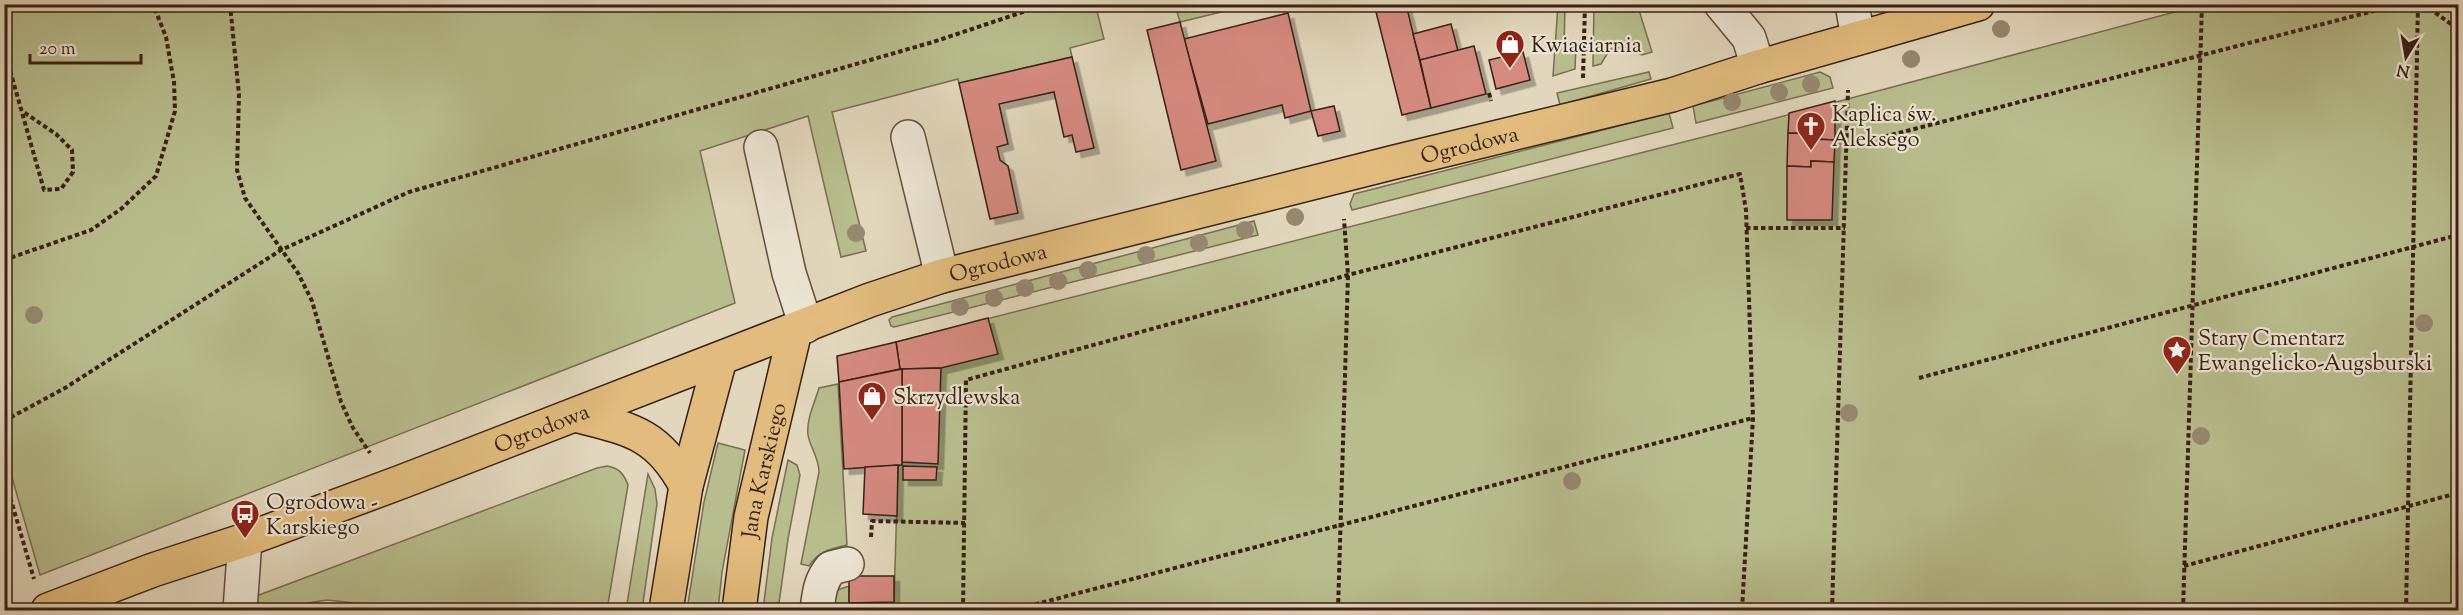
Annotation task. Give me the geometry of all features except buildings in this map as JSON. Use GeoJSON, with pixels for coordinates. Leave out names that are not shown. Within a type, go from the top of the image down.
{"type":"FeatureCollection","features":[{"type":"Feature","properties":{"kind":"main road","name":"Ogrodowa"},"geometry":{"type":"LineString","coordinates":[[42,597],[153,570],[246,540],[892,292],[942,276],[1672,95],[1758,67],[1978,4]]}},
{"type":"Feature","properties":{"kind":"main road","name":"Jana Karskiego"},"geometry":{"type":"LineString","coordinates":[[739,610],[751,517],[800,328]]}},
{"type":"Feature","properties":{"kind":"main road"},"geometry":{"type":"LineString","coordinates":[[666,610],[686,486],[720,359]]}},
{"type":"Feature","properties":{"kind":"main road"},"geometry":{"type":"LineString","coordinates":[[575,415],[629,430],[650,441],[663,451],[676,466],[686,486]]}},
{"type":"Feature","properties":{"kind":"street"},"geometry":{"type":"LineString","coordinates":[[1721,4],[1749,38],[1758,67]]}},
{"type":"Feature","properties":{"kind":"street"},"geometry":{"type":"LineString","coordinates":[[1852,4],[1858,38]]}},
{"type":"Feature","properties":{"kind":"street"},"geometry":{"type":"LineString","coordinates":[[908,137],[932,243],[942,276]]}},
{"type":"Feature","properties":{"kind":"street"},"geometry":{"type":"LineString","coordinates":[[760,147],[800,328]]}},
{"type":"Feature","properties":{"kind":"street"},"geometry":{"type":"LineString","coordinates":[[240,610],[246,540]]}},
{"type":"Feature","properties":{"kind":"street"},"geometry":{"type":"LineString","coordinates":[[817,610],[823,579],[831,568],[847,564]]}},
{"type":"Feature","properties":{"kind":"path"},"geometry":{"type":"LineString","coordinates":[[4,260],[91,230],[121,209],[156,176],[175,111],[174,81],[166,38],[153,4]]}},
{"type":"Feature","properties":{"kind":"path"},"geometry":{"type":"LineString","coordinates":[[230,4],[239,95],[237,170],[245,198],[298,273],[312,301],[341,402],[352,428],[370,453]]}},
{"type":"Feature","properties":{"kind":"path"},"geometry":{"type":"LineString","coordinates":[[4,421],[65,388],[281,250],[409,192],[933,42],[1047,4]]}},
{"type":"Feature","properties":{"kind":"path"},"geometry":{"type":"LineString","coordinates":[[1583,78],[1586,4]]}},
{"type":"Feature","properties":{"kind":"path"},"geometry":{"type":"LineString","coordinates":[[2183,610],[2202,4]]}},
{"type":"Feature","properties":{"kind":"path"},"geometry":{"type":"LineString","coordinates":[[1848,146],[2402,4]]}},
{"type":"Feature","properties":{"kind":"path"},"geometry":{"type":"LineString","coordinates":[[2406,610],[2418,4]]}},
{"type":"Feature","properties":{"kind":"path"},"geometry":{"type":"LineString","coordinates":[[2423,4],[2458,29]]}},
{"type":"Feature","properties":{"kind":"path"},"geometry":{"type":"LineString","coordinates":[[4,49],[44,190],[61,189],[73,172],[72,150],[56,134],[22,111]]}},
{"type":"Feature","properties":{"kind":"path"},"geometry":{"type":"LineString","coordinates":[[1832,610],[1848,90]]}},
{"type":"Feature","properties":{"kind":"path"},"geometry":{"type":"LineString","coordinates":[[1489,93],[1491,101]]}},
{"type":"Feature","properties":{"kind":"path"},"geometry":{"type":"LineString","coordinates":[[963,610],[966,380],[1348,276],[1740,174],[1746,228],[1753,418],[1742,610]]}},
{"type":"Feature","properties":{"kind":"path"},"geometry":{"type":"LineString","coordinates":[[1338,610],[1348,276],[1344,219]]}},
{"type":"Feature","properties":{"kind":"path"},"geometry":{"type":"LineString","coordinates":[[1746,228],[1845,228]]}},
{"type":"Feature","properties":{"kind":"path"},"geometry":{"type":"LineString","coordinates":[[1919,378],[2458,235]]}},
{"type":"Feature","properties":{"kind":"path"},"geometry":{"type":"LineString","coordinates":[[1013,610],[1753,418]]}},
{"type":"Feature","properties":{"kind":"path"},"geometry":{"type":"LineString","coordinates":[[4,476],[42,597]]}},
{"type":"Feature","properties":{"kind":"path"},"geometry":{"type":"LineString","coordinates":[[2184,566],[2458,493]]}},
{"type":"Feature","properties":{"kind":"path"},"geometry":{"type":"LineString","coordinates":[[872,521],[965,523]]}},
{"type":"Feature","properties":{"kind":"green space"},"geometry":{"type":"Polygon","coordinates":[[[1102,4],[1096,7],[1104,39],[1070,48],[1072,57],[959,83],[958,79],[832,112],[866,251],[841,257],[808,116],[700,151],[735,303],[40,575],[5,453],[4,5],[1102,4]]]}},
{"type":"Feature","properties":{"kind":"green space"},"geometry":{"type":"Polygon","coordinates":[[[1175,4],[1250,5],[1180,22],[1175,4]]]}},
{"type":"Feature","properties":{"kind":"green space"},"geometry":{"type":"Polygon","coordinates":[[[1558,5],[1578,5],[1578,7],[1565,7],[1564,47],[1576,47],[1575,69],[1553,76],[1558,5]]]}},
{"type":"Feature","properties":{"kind":"green space"},"geometry":{"type":"Polygon","coordinates":[[[1594,5],[1625,5],[1639,10],[1652,52],[1642,55],[1627,47],[1610,49],[1601,64],[1593,66],[1594,5]]]}},
{"type":"Feature","properties":{"kind":"green space"},"geometry":{"type":"Polygon","coordinates":[[[2201,5],[2458,5],[2458,610],[832,610],[837,590],[849,586],[849,603],[894,602],[898,465],[902,465],[902,369],[900,369],[896,342],[1727,131],[2201,5]]]}},
{"type":"Feature","properties":{"kind":"green space"},"geometry":{"type":"Polygon","coordinates":[[[1649,72],[1651,79],[1560,105],[1557,93],[1649,72]]]}},
{"type":"Feature","properties":{"kind":"green space"},"geometry":{"type":"Polygon","coordinates":[[[1820,72],[1830,77],[1833,88],[1696,123],[1693,106],[1820,72]]]}},
{"type":"Feature","properties":{"kind":"green space"},"geometry":{"type":"Polygon","coordinates":[[[1669,113],[1673,128],[1352,210],[1350,204],[1354,194],[1669,113]]]}},
{"type":"Feature","properties":{"kind":"green space"},"geometry":{"type":"Polygon","coordinates":[[[1254,221],[1258,235],[894,327],[891,326],[889,320],[892,317],[1254,221]]]}},
{"type":"Feature","properties":{"kind":"green space"},"geometry":{"type":"Polygon","coordinates":[[[838,384],[847,545],[830,549],[809,566],[801,564],[819,472],[818,462],[808,435],[808,423],[819,388],[838,384]]]}},
{"type":"Feature","properties":{"kind":"green space"},"geometry":{"type":"Polygon","coordinates":[[[718,443],[745,450],[722,572],[718,610],[687,610],[704,502],[718,443]]]}},
{"type":"Feature","properties":{"kind":"green space"},"geometry":{"type":"Polygon","coordinates":[[[788,460],[797,465],[800,475],[778,610],[763,610],[772,538],[788,460]]]}},
{"type":"Feature","properties":{"kind":"green space"},"geometry":{"type":"Polygon","coordinates":[[[607,466],[620,472],[628,485],[607,610],[420,610],[327,600],[308,603],[289,610],[219,610],[597,468],[607,466]]]}},
{"type":"Feature","properties":{"kind":"green space"},"geometry":{"type":"Polygon","coordinates":[[[648,474],[655,489],[657,504],[642,610],[626,610],[648,474]]]}},
{"type":"Feature","properties":{"kind":"tram line"},"geometry":{"type":"LineString","coordinates":[[1719,4],[1756,10],[1793,12],[1829,10],[1866,4]]}},
{"type":"Feature","properties":{"kind":"place","name":"Kwiaciarnia"},"geometry":{"type":"Point","coordinates":[1510,70]}},
{"type":"Feature","properties":{"kind":"place","name":"Kaplica św. Aleksego"},"geometry":{"type":"Point","coordinates":[1811,152]}},
{"type":"Feature","properties":{"kind":"place","name":"Stary Cmentarz Ewangelicko-Augsburski"},"geometry":{"type":"Point","coordinates":[2177,376]}},
{"type":"Feature","properties":{"kind":"place","name":"Skrzydlewska"},"geometry":{"type":"Point","coordinates":[872,422]}},
{"type":"Feature","properties":{"kind":"place","name":"Ogrodowa - Karskiego"},"geometry":{"type":"Point","coordinates":[245,540]}}]}
